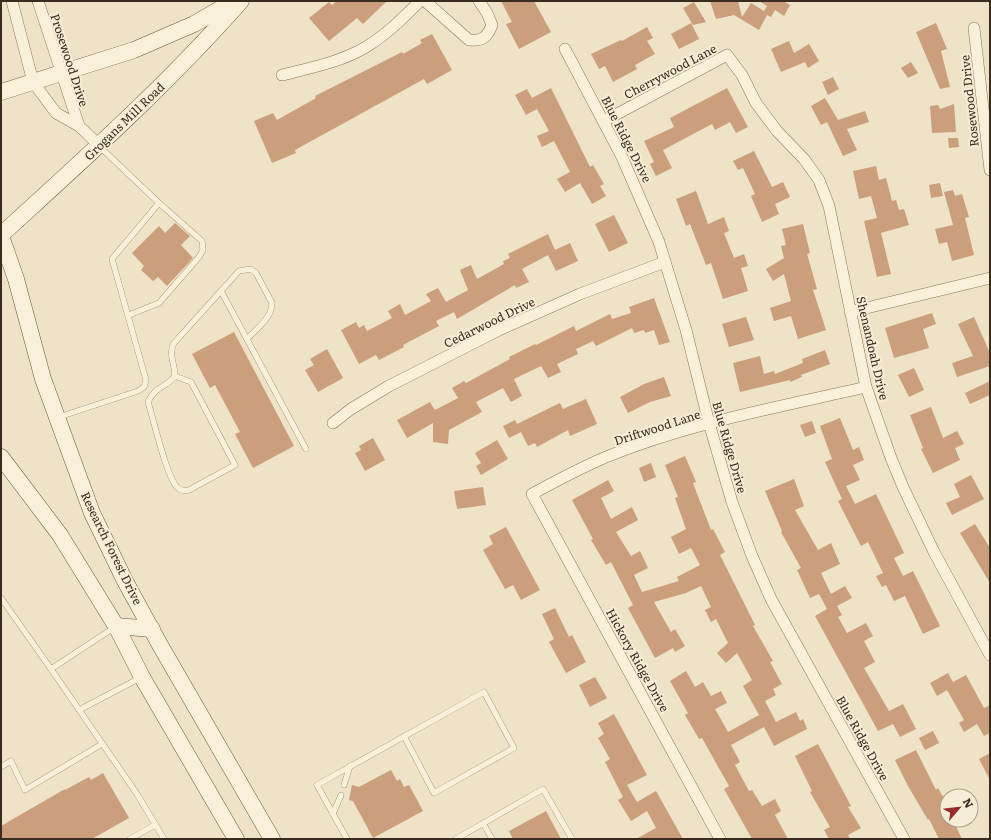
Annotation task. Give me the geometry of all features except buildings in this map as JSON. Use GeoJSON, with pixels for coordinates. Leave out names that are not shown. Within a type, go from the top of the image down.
{"type":"FeatureCollection","features":[{"type":"Feature","properties":{"kind":"main road"},"geometry":{"type":"LineString","coordinates":[[2,92],[134,50],[194,24],[234,1]]}},
{"type":"Feature","properties":{"kind":"main road","name":"Grogans Mill Road"},"geometry":{"type":"LineString","coordinates":[[1,235],[100,146],[204,43],[241,1]]}},
{"type":"Feature","properties":{"kind":"main road","name":"Research Forest Drive"},"geometry":{"type":"LineString","coordinates":[[1,235],[16,280],[43,379],[92,513],[125,581],[272,839]]}},
{"type":"Feature","properties":{"kind":"main road"},"geometry":{"type":"LineString","coordinates":[[1,457],[60,535],[116,626],[142,677],[236,839]]}},
{"type":"Feature","properties":{"kind":"main road"},"geometry":{"type":"LineString","coordinates":[[116,626],[152,629]]}},
{"type":"Feature","properties":{"kind":"street","name":"Prosewood Drive"},"geometry":{"type":"LineString","coordinates":[[12,1],[33,82],[56,113],[78,126],[100,146]]}},
{"type":"Feature","properties":{"kind":"street","name":"Prosewood Drive"},"geometry":{"type":"LineString","coordinates":[[38,1],[78,126]]}},
{"type":"Feature","properties":{"kind":"street"},"geometry":{"type":"LineString","coordinates":[[282,75],[327,64],[366,47],[400,21],[420,1]]}},
{"type":"Feature","properties":{"kind":"street"},"geometry":{"type":"LineString","coordinates":[[425,1],[469,40],[480,41],[488,35],[492,25],[487,13],[479,1]]}},
{"type":"Feature","properties":{"kind":"street","name":"Rosewood Drive"},"geometry":{"type":"LineString","coordinates":[[974,28],[990,170]]}},
{"type":"Feature","properties":{"kind":"street","name":"Blue Ridge Drive"},"geometry":{"type":"LineString","coordinates":[[565,49],[604,121],[637,188],[665,262],[686,330],[709,423],[732,502],[752,556],[771,599],[904,839]]}},
{"type":"Feature","properties":{"kind":"street","name":"Cherrywood Lane"},"geometry":{"type":"LineString","coordinates":[[604,121],[727,55]]}},
{"type":"Feature","properties":{"kind":"street","name":"Shenandoah Drive"},"geometry":{"type":"LineString","coordinates":[[727,55],[742,75],[756,103],[777,131],[804,159],[819,180],[829,206],[866,387],[903,487],[934,552],[990,655]]}},
{"type":"Feature","properties":{"kind":"street","name":"Cedarwood Drive"},"geometry":{"type":"LineString","coordinates":[[332,423],[351,409],[389,386],[499,330],[580,294],[665,262]]}},
{"type":"Feature","properties":{"kind":"street"},"geometry":{"type":"LineString","coordinates":[[850,312],[990,278]]}},
{"type":"Feature","properties":{"kind":"street","name":"Driftwood Lane"},"geometry":{"type":"LineString","coordinates":[[532,494],[605,458],[709,423],[866,387]]}},
{"type":"Feature","properties":{"kind":"street","name":"Hickory Ridge Drive"},"geometry":{"type":"LineString","coordinates":[[532,494],[720,839]]}},
{"type":"Feature","properties":{"kind":"lane"},"geometry":{"type":"LineString","coordinates":[[100,146],[159,203],[202,241],[203,250],[199,258],[159,303],[129,315]]}},
{"type":"Feature","properties":{"kind":"lane"},"geometry":{"type":"LineString","coordinates":[[144,388],[146,380],[129,315],[112,259],[159,203]]}},
{"type":"Feature","properties":{"kind":"lane"},"geometry":{"type":"LineString","coordinates":[[175,376],[190,382],[235,465],[189,490],[183,491],[177,488],[168,470],[148,402],[158,388],[171,381],[175,376],[171,348],[239,271],[251,269],[256,273],[263,285],[272,302],[272,308],[268,317],[247,338]]}},
{"type":"Feature","properties":{"kind":"lane"},"geometry":{"type":"LineString","coordinates":[[221,291],[306,449]]}},
{"type":"Feature","properties":{"kind":"lane"},"geometry":{"type":"LineString","coordinates":[[56,418],[144,388]]}},
{"type":"Feature","properties":{"kind":"lane"},"geometry":{"type":"LineString","coordinates":[[144,388],[152,395]]}},
{"type":"Feature","properties":{"kind":"lane"},"geometry":{"type":"LineString","coordinates":[[1,598],[137,794],[164,839]]}},
{"type":"Feature","properties":{"kind":"lane"},"geometry":{"type":"LineString","coordinates":[[51,669],[116,626]]}},
{"type":"Feature","properties":{"kind":"lane"},"geometry":{"type":"LineString","coordinates":[[79,710],[142,677]]}},
{"type":"Feature","properties":{"kind":"lane"},"geometry":{"type":"LineString","coordinates":[[347,839],[317,785],[350,766],[404,736],[484,692],[514,748],[434,793],[404,736]]}},
{"type":"Feature","properties":{"kind":"lane"},"geometry":{"type":"LineString","coordinates":[[1,767],[11,761],[25,790],[102,744]]}},
{"type":"Feature","properties":{"kind":"lane"},"geometry":{"type":"LineString","coordinates":[[344,785],[350,766]]}},
{"type":"Feature","properties":{"kind":"lane"},"geometry":{"type":"LineString","coordinates":[[456,839],[543,789],[572,839]]}},
{"type":"Feature","properties":{"kind":"lane"},"geometry":{"type":"LineString","coordinates":[[333,814],[341,795]]}},
{"type":"Feature","properties":{"kind":"lane"},"geometry":{"type":"LineString","coordinates":[[483,823],[492,839]]}},
{"type":"Feature","properties":{"kind":"lane"},"geometry":{"type":"LineString","coordinates":[[130,839],[155,825]]}}]}
